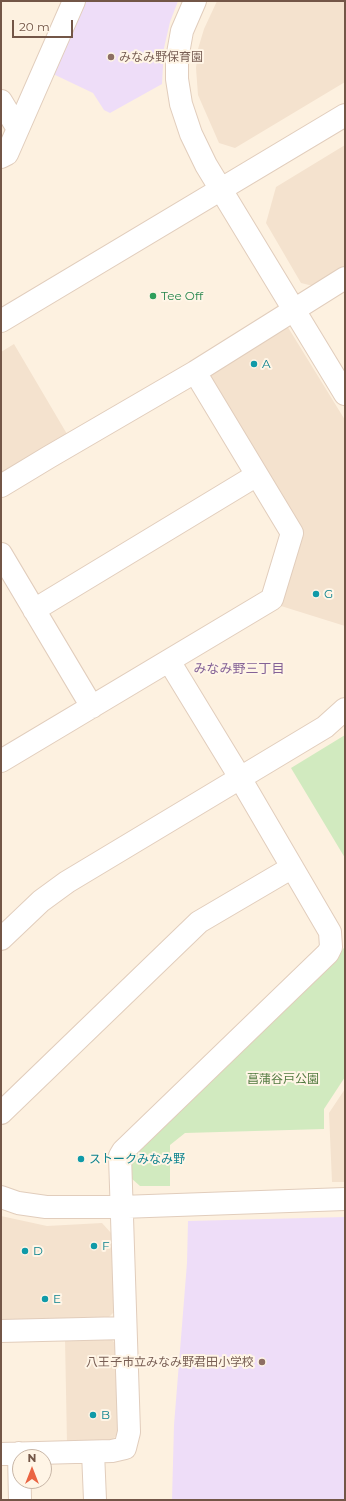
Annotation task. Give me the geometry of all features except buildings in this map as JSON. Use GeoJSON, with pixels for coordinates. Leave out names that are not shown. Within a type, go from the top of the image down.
{"type":"FeatureCollection","features":[{"type":"Feature","properties":{"kind":"street"},"geometry":{"type":"LineString","coordinates":[[1,157],[7,154],[74,1]]}},
{"type":"Feature","properties":{"kind":"street"},"geometry":{"type":"LineString","coordinates":[[195,1],[184,26],[178,50],[179,92],[191,134],[206,165],[222,189],[345,394]]}},
{"type":"Feature","properties":{"kind":"street"},"geometry":{"type":"LineString","coordinates":[[1,101],[18,129]]}},
{"type":"Feature","properties":{"kind":"street"},"geometry":{"type":"LineString","coordinates":[[1,321],[345,115]]}},
{"type":"Feature","properties":{"kind":"street"},"geometry":{"type":"LineString","coordinates":[[1,486],[195,372],[293,309],[345,278]]}},
{"type":"Feature","properties":{"kind":"street"},"geometry":{"type":"LineString","coordinates":[[1,761],[92,708],[272,599],[292,533],[195,372]]}},
{"type":"Feature","properties":{"kind":"street"},"geometry":{"type":"LineString","coordinates":[[34,610],[257,475]]}},
{"type":"Feature","properties":{"kind":"street"},"geometry":{"type":"LineString","coordinates":[[1,554],[92,708]]}},
{"type":"Feature","properties":{"kind":"street"},"geometry":{"type":"LineString","coordinates":[[20,1500],[10,1453],[93,1452],[119,1450],[125,1448],[128,1441],[120,1161],[123,1151],[322,959],[331,948],[330,932],[169,661]]}},
{"type":"Feature","properties":{"kind":"street"},"geometry":{"type":"LineString","coordinates":[[1,938],[40,901],[67,882],[325,726],[345,709]]}},
{"type":"Feature","properties":{"kind":"street"},"geometry":{"type":"LineString","coordinates":[[1,1113],[199,922],[291,868]]}},
{"type":"Feature","properties":{"kind":"street"},"geometry":{"type":"LineString","coordinates":[[1,1197],[18,1203],[46,1207],[345,1199]]}},
{"type":"Feature","properties":{"kind":"street"},"geometry":{"type":"LineString","coordinates":[[1,1331],[125,1328]]}},
{"type":"Feature","properties":{"kind":"street"},"geometry":{"type":"LineString","coordinates":[[93,1452],[95,1500]]}},
{"type":"Feature","properties":{"kind":"shaded area","name":"みなみ野保育園"},"geometry":{"type":"Polygon","coordinates":[[[84,1],[178,1],[170,22],[164,48],[162,84],[110,113],[104,110],[93,93],[51,73],[84,1]]]}},
{"type":"Feature","properties":{"kind":"shaded area"},"geometry":{"type":"Polygon","coordinates":[[[217,1],[345,1],[345,82],[235,148],[219,143],[198,95],[196,68],[198,49],[204,29],[217,1]]]}},
{"type":"Feature","properties":{"kind":"shaded area"},"geometry":{"type":"Polygon","coordinates":[[[345,145],[345,267],[313,286],[301,283],[266,223],[276,187],[345,145]]]}},
{"type":"Feature","properties":{"kind":"shaded area"},"geometry":{"type":"Polygon","coordinates":[[[281,316],[345,420],[345,626],[281,606],[272,599],[292,533],[195,372],[281,316]]]}},
{"type":"Feature","properties":{"kind":"shaded area"},"geometry":{"type":"Polygon","coordinates":[[[14,344],[67,434],[1,473],[1,352],[14,344]]]}},
{"type":"Feature","properties":{"kind":"shaded area"},"geometry":{"type":"Polygon","coordinates":[[[345,1089],[345,1182],[332,1182],[329,1113],[345,1089]]]}},
{"type":"Feature","properties":{"kind":"shaded area"},"geometry":{"type":"Polygon","coordinates":[[[1,1216],[47,1226],[102,1223],[112,1234],[114,1312],[107,1319],[1,1321],[1,1216]]]}},
{"type":"Feature","properties":{"kind":"shaded area","name":"八王子市立みなみ野君田小学校"},"geometry":{"type":"Polygon","coordinates":[[[345,1217],[345,1500],[172,1500],[174,1425],[187,1263],[188,1221],[345,1217]]]}},
{"type":"Feature","properties":{"kind":"shaded area"},"geometry":{"type":"Polygon","coordinates":[[[108,1336],[118,1346],[120,1432],[110,1442],[67,1443],[65,1339],[108,1336]]]}},
{"type":"Feature","properties":{"kind":"green space"},"geometry":{"type":"Polygon","coordinates":[[[345,735],[345,858],[291,768],[345,735]]]}},
{"type":"Feature","properties":{"kind":"green space","name":"菖蒲谷戸公園"},"geometry":{"type":"Polygon","coordinates":[[[345,947],[345,1077],[324,1109],[324,1129],[185,1133],[170,1145],[170,1186],[140,1186],[131,1178],[131,1165],[137,1150],[345,947]]]}},
{"type":"Feature","properties":{"kind":"place","name":"みなみ野保育園"},"geometry":{"type":"Point","coordinates":[111,57]}},
{"type":"Feature","properties":{"kind":"place","name":"Tee Off"},"geometry":{"type":"Point","coordinates":[153,296]}},
{"type":"Feature","properties":{"kind":"place","name":"A"},"geometry":{"type":"Point","coordinates":[254,364]}},
{"type":"Feature","properties":{"kind":"place","name":"G"},"geometry":{"type":"Point","coordinates":[316,594]}},
{"type":"Feature","properties":{"kind":"place","name":"ストークみなみ野"},"geometry":{"type":"Point","coordinates":[81,1159]}},
{"type":"Feature","properties":{"kind":"place","name":"F"},"geometry":{"type":"Point","coordinates":[94,1246]}},
{"type":"Feature","properties":{"kind":"place","name":"D"},"geometry":{"type":"Point","coordinates":[25,1251]}},
{"type":"Feature","properties":{"kind":"place","name":"E"},"geometry":{"type":"Point","coordinates":[45,1299]}},
{"type":"Feature","properties":{"kind":"place","name":"八王子市立みなみ野君田小学校"},"geometry":{"type":"Point","coordinates":[262,1362]}},
{"type":"Feature","properties":{"kind":"place","name":"B"},"geometry":{"type":"Point","coordinates":[93,1415]}},
{"type":"Feature","properties":{"kind":"district","name":"みなみ野三丁目"},"geometry":{"type":"Point","coordinates":[239,669]}}]}
